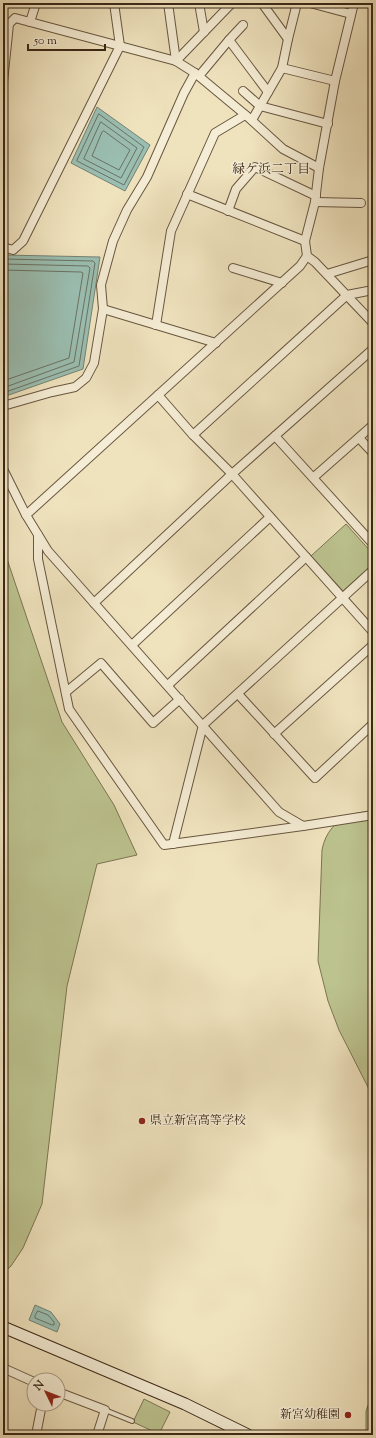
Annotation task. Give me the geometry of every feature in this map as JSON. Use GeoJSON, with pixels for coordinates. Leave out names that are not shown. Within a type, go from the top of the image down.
{"type":"FeatureCollection","features":[{"type":"Feature","properties":{"kind":"street"},"geometry":{"type":"LineString","coordinates":[[30,22],[36,3]]}},
{"type":"Feature","properties":{"kind":"street"},"geometry":{"type":"LineString","coordinates":[[3,247],[13,250],[23,241],[120,46],[114,3]]}},
{"type":"Feature","properties":{"kind":"street"},"geometry":{"type":"LineString","coordinates":[[168,3],[176,61]]}},
{"type":"Feature","properties":{"kind":"street"},"geometry":{"type":"LineString","coordinates":[[199,3],[204,32]]}},
{"type":"Feature","properties":{"kind":"street"},"geometry":{"type":"LineString","coordinates":[[176,61],[232,3]]}},
{"type":"Feature","properties":{"kind":"street"},"geometry":{"type":"LineString","coordinates":[[156,325],[171,231],[187,194],[215,133],[248,118],[260,106],[282,68],[297,3]]}},
{"type":"Feature","properties":{"kind":"street"},"geometry":{"type":"LineString","coordinates":[[310,3],[351,14]]}},
{"type":"Feature","properties":{"kind":"street"},"geometry":{"type":"LineString","coordinates":[[26,515],[282,283],[300,266],[307,256],[305,241],[316,199],[319,168],[335,81],[354,3]]}},
{"type":"Feature","properties":{"kind":"street"},"geometry":{"type":"LineString","coordinates":[[264,6],[288,39]]}},
{"type":"Feature","properties":{"kind":"street"},"geometry":{"type":"LineString","coordinates":[[3,82],[9,24],[15,18],[176,61],[197,75],[283,150],[319,168]]}},
{"type":"Feature","properties":{"kind":"street"},"geometry":{"type":"LineString","coordinates":[[3,406],[75,387],[86,378],[94,364],[103,309],[101,285],[113,241],[127,210],[147,177],[184,93],[197,75],[243,25]]}},
{"type":"Feature","properties":{"kind":"street"},"geometry":{"type":"LineString","coordinates":[[229,40],[268,92]]}},
{"type":"Feature","properties":{"kind":"street"},"geometry":{"type":"LineString","coordinates":[[282,68],[335,81]]}},
{"type":"Feature","properties":{"kind":"street"},"geometry":{"type":"LineString","coordinates":[[243,91],[260,106],[328,124]]}},
{"type":"Feature","properties":{"kind":"street"},"geometry":{"type":"LineString","coordinates":[[228,211],[236,189],[255,166],[316,199],[361,203]]}},
{"type":"Feature","properties":{"kind":"street"},"geometry":{"type":"LineString","coordinates":[[187,194],[305,241]]}},
{"type":"Feature","properties":{"kind":"street"},"geometry":{"type":"LineString","coordinates":[[307,256],[370,315],[373,323]]}},
{"type":"Feature","properties":{"kind":"street"},"geometry":{"type":"LineString","coordinates":[[327,274],[373,260]]}},
{"type":"Feature","properties":{"kind":"street"},"geometry":{"type":"LineString","coordinates":[[233,268],[282,283]]}},
{"type":"Feature","properties":{"kind":"street"},"geometry":{"type":"LineString","coordinates":[[193,435],[347,295],[373,290]]}},
{"type":"Feature","properties":{"kind":"street"},"geometry":{"type":"LineString","coordinates":[[103,309],[216,343]]}},
{"type":"Feature","properties":{"kind":"street"},"geometry":{"type":"LineString","coordinates":[[94,603],[232,474],[373,349]]}},
{"type":"Feature","properties":{"kind":"street"},"geometry":{"type":"LineString","coordinates":[[158,396],[193,435],[232,474],[373,632]]}},
{"type":"Feature","properties":{"kind":"street"},"geometry":{"type":"LineString","coordinates":[[314,478],[373,425]]}},
{"type":"Feature","properties":{"kind":"street"},"geometry":{"type":"LineString","coordinates":[[275,436],[373,544]]}},
{"type":"Feature","properties":{"kind":"street"},"geometry":{"type":"LineString","coordinates":[[359,438],[373,453]]}},
{"type":"Feature","properties":{"kind":"street"},"geometry":{"type":"LineString","coordinates":[[3,469],[26,515],[48,551],[279,812],[303,826]]}},
{"type":"Feature","properties":{"kind":"street"},"geometry":{"type":"LineString","coordinates":[[132,645],[270,517]]}},
{"type":"Feature","properties":{"kind":"street"},"geometry":{"type":"LineString","coordinates":[[38,534],[38,559],[69,709],[164,845],[373,815]]}},
{"type":"Feature","properties":{"kind":"street"},"geometry":{"type":"LineString","coordinates":[[168,685],[306,557]]}},
{"type":"Feature","properties":{"kind":"street"},"geometry":{"type":"LineString","coordinates":[[173,844],[203,725],[373,570]]}},
{"type":"Feature","properties":{"kind":"street"},"geometry":{"type":"LineString","coordinates":[[274,734],[373,645]]}},
{"type":"Feature","properties":{"kind":"street"},"geometry":{"type":"LineString","coordinates":[[66,692],[101,663],[152,723],[180,699]]}},
{"type":"Feature","properties":{"kind":"street"},"geometry":{"type":"LineString","coordinates":[[238,694],[315,778],[373,724]]}},
{"type":"Feature","properties":{"kind":"street"},"geometry":{"type":"LineString","coordinates":[[3,1327],[184,1404],[248,1435]]}},
{"type":"Feature","properties":{"kind":"street"},"geometry":{"type":"LineString","coordinates":[[3,1368],[26,1378]]}},
{"type":"Feature","properties":{"kind":"street"},"geometry":{"type":"LineString","coordinates":[[66,1395],[105,1410],[98,1435]]}},
{"type":"Feature","properties":{"kind":"street"},"geometry":{"type":"LineString","coordinates":[[36,1435],[40,1412]]}},
{"type":"Feature","properties":{"kind":"lane"},"geometry":{"type":"LineString","coordinates":[[105,1410],[132,1421]]}},
{"type":"Feature","properties":{"kind":"green space"},"geometry":{"type":"Polygon","coordinates":[[[346,524],[373,554],[373,564],[343,591],[311,556],[346,524]]]}},
{"type":"Feature","properties":{"kind":"green space"},"geometry":{"type":"Polygon","coordinates":[[[3,557],[7,559],[62,722],[114,805],[137,855],[97,864],[67,986],[42,1204],[23,1248],[11,1266],[3,1273],[3,557]]]}},
{"type":"Feature","properties":{"kind":"green space"},"geometry":{"type":"Polygon","coordinates":[[[373,812],[373,1097],[339,1030],[328,1001],[318,961],[323,844],[332,828],[342,819],[356,813],[373,812]]]}},
{"type":"Feature","properties":{"kind":"green space"},"geometry":{"type":"Polygon","coordinates":[[[373,1392],[373,1435],[366,1435],[366,1411],[373,1392]]]}},
{"type":"Feature","properties":{"kind":"green space"},"geometry":{"type":"Polygon","coordinates":[[[144,1399],[170,1412],[159,1434],[133,1422],[144,1399]]]}},
{"type":"Feature","properties":{"kind":"water"},"geometry":{"type":"Polygon","coordinates":[[[97,107],[150,145],[125,191],[71,163],[97,107]]]}},
{"type":"Feature","properties":{"kind":"water"},"geometry":{"type":"Polygon","coordinates":[[[3,255],[100,257],[83,369],[3,397],[3,255]]]}},
{"type":"Feature","properties":{"kind":"water"},"geometry":{"type":"Polygon","coordinates":[[[35,1305],[51,1312],[60,1324],[57,1332],[29,1320],[35,1305]]]}},
{"type":"Feature","properties":{"kind":"place","name":"県立新宮高等学校"},"geometry":{"type":"Point","coordinates":[142,1121]}},
{"type":"Feature","properties":{"kind":"place","name":"新宮幼稚園"},"geometry":{"type":"Point","coordinates":[348,1415]}},
{"type":"Feature","properties":{"kind":"district","name":"緑ケ浜二丁目"},"geometry":{"type":"Point","coordinates":[271,170]}}]}
